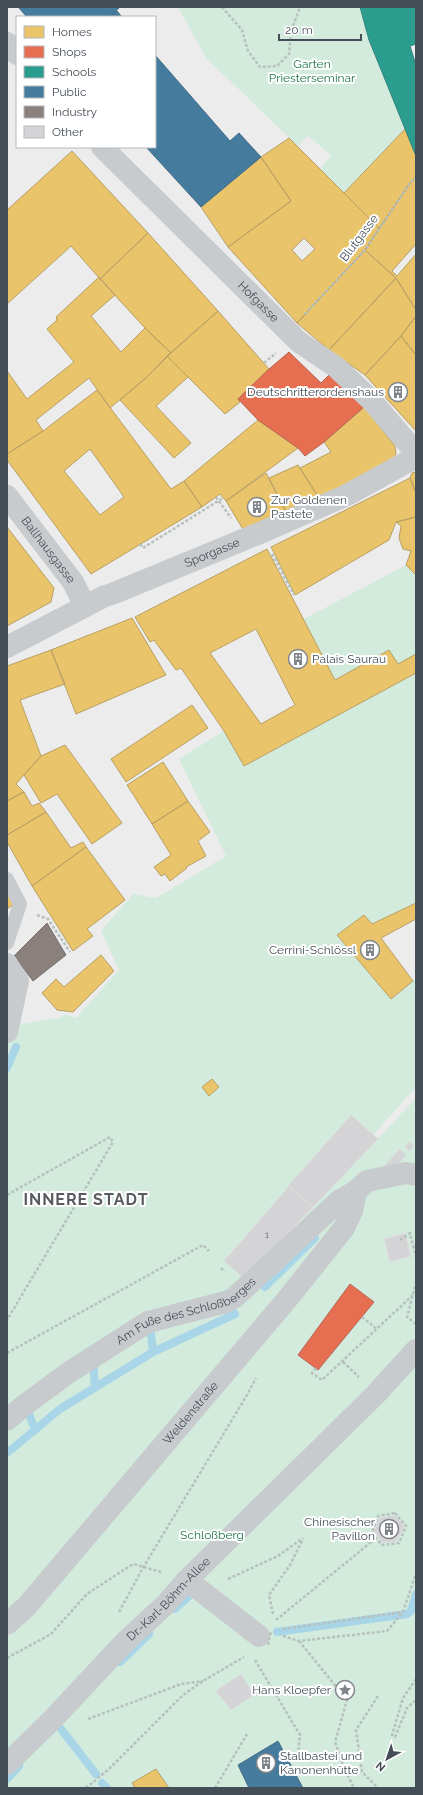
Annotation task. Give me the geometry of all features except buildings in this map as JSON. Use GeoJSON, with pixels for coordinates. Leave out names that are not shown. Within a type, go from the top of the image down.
{"type":"FeatureCollection","features":[{"type":"Feature","properties":{"kind":"street"},"geometry":{"type":"LineString","coordinates":[[7,43],[16,53]]}},
{"type":"Feature","properties":{"kind":"street","name":"Hofgasse"},"geometry":{"type":"LineString","coordinates":[[103,148],[299,342],[336,367],[371,400],[412,455]]}},
{"type":"Feature","properties":{"kind":"street","name":"Sporgasse"},"geometry":{"type":"LineString","coordinates":[[7,647],[105,596],[253,536],[347,495],[412,455]]}},
{"type":"Feature","properties":{"kind":"street","name":"Ballhausgasse"},"geometry":{"type":"LineString","coordinates":[[7,496],[73,582],[81,598],[81,608]]}},
{"type":"Feature","properties":{"kind":"street"},"geometry":{"type":"LineString","coordinates":[[7,964],[18,981],[7,1032]]}},
{"type":"Feature","properties":{"kind":"street","name":"Am Fuße des Schloßberges"},"geometry":{"type":"LineString","coordinates":[[7,1420],[68,1373],[148,1322],[226,1302],[234,1298],[339,1201],[356,1191],[367,1181],[406,1173],[416,1175]]}},
{"type":"Feature","properties":{"kind":"street","name":"Weldenstraße"},"geometry":{"type":"LineString","coordinates":[[7,1624],[27,1606],[289,1297],[344,1228],[352,1211],[356,1191]]}},
{"type":"Feature","properties":{"kind":"street","name":"Dr.-Karl-Böhm-Allee"},"geometry":{"type":"LineString","coordinates":[[7,1764],[52,1720],[125,1642],[165,1606],[187,1580],[376,1394],[416,1350]]}},
{"type":"Feature","properties":{"kind":"street"},"geometry":{"type":"LineString","coordinates":[[187,1580],[266,1638]]}},
{"type":"Feature","properties":{"kind":"lane"},"geometry":{"type":"LineString","coordinates":[[7,879],[18,899],[19,909],[7,943]]}},
{"type":"Feature","properties":{"kind":"path"},"geometry":{"type":"LineString","coordinates":[[222,7],[242,30],[248,51],[260,67],[277,66],[289,54],[291,32],[300,7]]}},
{"type":"Feature","properties":{"kind":"path","name":"Blutgasse"},"geometry":{"type":"LineString","coordinates":[[302,318],[365,250],[410,183],[416,177]]}},
{"type":"Feature","properties":{"kind":"path"},"geometry":{"type":"LineString","coordinates":[[216,497],[234,522]]}},
{"type":"Feature","properties":{"kind":"path"},"geometry":{"type":"LineString","coordinates":[[140,544],[143,548],[223,498]]}},
{"type":"Feature","properties":{"kind":"path"},"geometry":{"type":"LineString","coordinates":[[269,548],[294,595]]}},
{"type":"Feature","properties":{"kind":"path"},"geometry":{"type":"LineString","coordinates":[[19,909],[48,919],[70,952]]}},
{"type":"Feature","properties":{"kind":"path"},"geometry":{"type":"LineString","coordinates":[[7,1195],[110,1137],[114,1142],[7,1320]]}},
{"type":"Feature","properties":{"kind":"path"},"geometry":{"type":"LineString","coordinates":[[400,1240],[410,1233],[416,1258]]}},
{"type":"Feature","properties":{"kind":"path"},"geometry":{"type":"LineString","coordinates":[[7,1354],[203,1245],[209,1251]]}},
{"type":"Feature","properties":{"kind":"path"},"geometry":{"type":"LineString","coordinates":[[415,1324],[407,1317],[416,1283]]}},
{"type":"Feature","properties":{"kind":"path"},"geometry":{"type":"LineString","coordinates":[[316,1368],[312,1373],[322,1380],[413,1295]]}},
{"type":"Feature","properties":{"kind":"path"},"geometry":{"type":"LineString","coordinates":[[362,1317],[377,1329]]}},
{"type":"Feature","properties":{"kind":"path"},"geometry":{"type":"LineString","coordinates":[[7,1658],[51,1634],[87,1594],[133,1564],[144,1566],[218,1445],[247,1395],[257,1374]]}},
{"type":"Feature","properties":{"kind":"path"},"geometry":{"type":"LineString","coordinates":[[395,1513],[406,1526],[399,1543],[382,1545],[376,1538],[372,1533],[378,1516],[395,1513]]}},
{"type":"Feature","properties":{"kind":"path"},"geometry":{"type":"LineString","coordinates":[[225,1580],[278,1556],[304,1538],[290,1565],[269,1595],[275,1621],[376,1538]]}},
{"type":"Feature","properties":{"kind":"path"},"geometry":{"type":"LineString","coordinates":[[354,1788],[344,1768],[335,1742],[347,1700],[299,1640],[387,1632],[403,1612],[416,1573]]}},
{"type":"Feature","properties":{"kind":"path"},"geometry":{"type":"LineString","coordinates":[[86,1788],[110,1768],[183,1695],[266,1638],[403,1612]]}},
{"type":"Feature","properties":{"kind":"path"},"geometry":{"type":"LineString","coordinates":[[257,1665],[300,1735],[298,1754],[288,1760]]}},
{"type":"Feature","properties":{"kind":"path"},"geometry":{"type":"LineString","coordinates":[[416,1679],[403,1698],[392,1735],[395,1737],[407,1708],[416,1700]]}},
{"type":"Feature","properties":{"kind":"path"},"geometry":{"type":"LineString","coordinates":[[52,1720],[74,1725],[181,1684],[203,1681]]}},
{"type":"Feature","properties":{"kind":"path"},"geometry":{"type":"LineString","coordinates":[[378,1696],[356,1730],[362,1772],[378,1788]]}},
{"type":"Feature","properties":{"kind":"path"},"geometry":{"type":"LineString","coordinates":[[215,1788],[247,1734]]}},
{"type":"Feature","properties":{"kind":"green space","name":"Garten Priesterseminar"},"geometry":{"type":"Polygon","coordinates":[[[178,7],[360,7],[369,40],[405,129],[344,193],[320,169],[331,155],[308,136],[298,146],[206,58],[178,7]]]}},
{"type":"Feature","properties":{"kind":"green space"},"geometry":{"type":"Polygon","coordinates":[[[406,565],[416,575],[416,654],[398,664],[389,650],[335,680],[304,619],[406,565]]]}},
{"type":"Feature","properties":{"kind":"green space","name":"Schloßberg"},"geometry":{"type":"Polygon","coordinates":[[[416,673],[416,903],[372,924],[364,915],[337,935],[391,999],[416,978],[416,1087],[373,1135],[351,1115],[224,1261],[244,1279],[416,1098],[416,1788],[7,1788],[7,1026],[60,1018],[65,1014],[76,1018],[119,970],[101,931],[133,894],[156,898],[226,856],[179,759],[224,731],[244,766],[416,673]]]}},
{"type":"Feature","properties":{"kind":"waterway"},"geometry":{"type":"LineString","coordinates":[[7,1068],[16,1047]]}},
{"type":"Feature","properties":{"kind":"waterway"},"geometry":{"type":"LineString","coordinates":[[265,1287],[315,1238]]}},
{"type":"Feature","properties":{"kind":"waterway"},"geometry":{"type":"LineString","coordinates":[[7,1453],[60,1409],[153,1352],[235,1314]]}},
{"type":"Feature","properties":{"kind":"waterway"},"geometry":{"type":"LineString","coordinates":[[151,1325],[153,1352]]}},
{"type":"Feature","properties":{"kind":"waterway"},"geometry":{"type":"LineString","coordinates":[[93,1362],[95,1387]]}},
{"type":"Feature","properties":{"kind":"waterway"},"geometry":{"type":"LineString","coordinates":[[27,1408],[35,1430]]}},
{"type":"Feature","properties":{"kind":"waterway"},"geometry":{"type":"LineString","coordinates":[[175,1609],[194,1591]]}},
{"type":"Feature","properties":{"kind":"waterway"},"geometry":{"type":"LineString","coordinates":[[277,1632],[407,1614],[411,1611],[416,1594]]}},
{"type":"Feature","properties":{"kind":"waterway"},"geometry":{"type":"LineString","coordinates":[[120,1662],[149,1634]]}},
{"type":"Feature","properties":{"kind":"waterway"},"geometry":{"type":"LineString","coordinates":[[61,1729],[96,1774]]}},
{"type":"Feature","properties":{"kind":"waterway"},"geometry":{"type":"LineString","coordinates":[[7,1779],[19,1766]]}},
{"type":"Feature","properties":{"kind":"waterway"},"geometry":{"type":"LineString","coordinates":[[102,1783],[107,1788]]}},
{"type":"Feature","properties":{"kind":"place","name":"Deutschritterordenshaus"},"geometry":{"type":"Point","coordinates":[398,392]}},
{"type":"Feature","properties":{"kind":"place","name":"Zur Goldenen Pastete"},"geometry":{"type":"Point","coordinates":[257,507]}},
{"type":"Feature","properties":{"kind":"place","name":"Palais Saurau"},"geometry":{"type":"Point","coordinates":[298,659]}},
{"type":"Feature","properties":{"kind":"place","name":"Cerrini-Schlössl"},"geometry":{"type":"Point","coordinates":[370,950]}},
{"type":"Feature","properties":{"kind":"place","name":"Chinesischer Pavillon"},"geometry":{"type":"Point","coordinates":[389,1529]}},
{"type":"Feature","properties":{"kind":"place","name":"Hans Kloepfer"},"geometry":{"type":"Point","coordinates":[345,1690]}},
{"type":"Feature","properties":{"kind":"place","name":"Stallbastei und Kanonenhütte"},"geometry":{"type":"Point","coordinates":[266,1763]}},
{"type":"Feature","properties":{"kind":"district","name":"INNERE STADT"},"geometry":{"type":"Point","coordinates":[86,1199]}}]}
